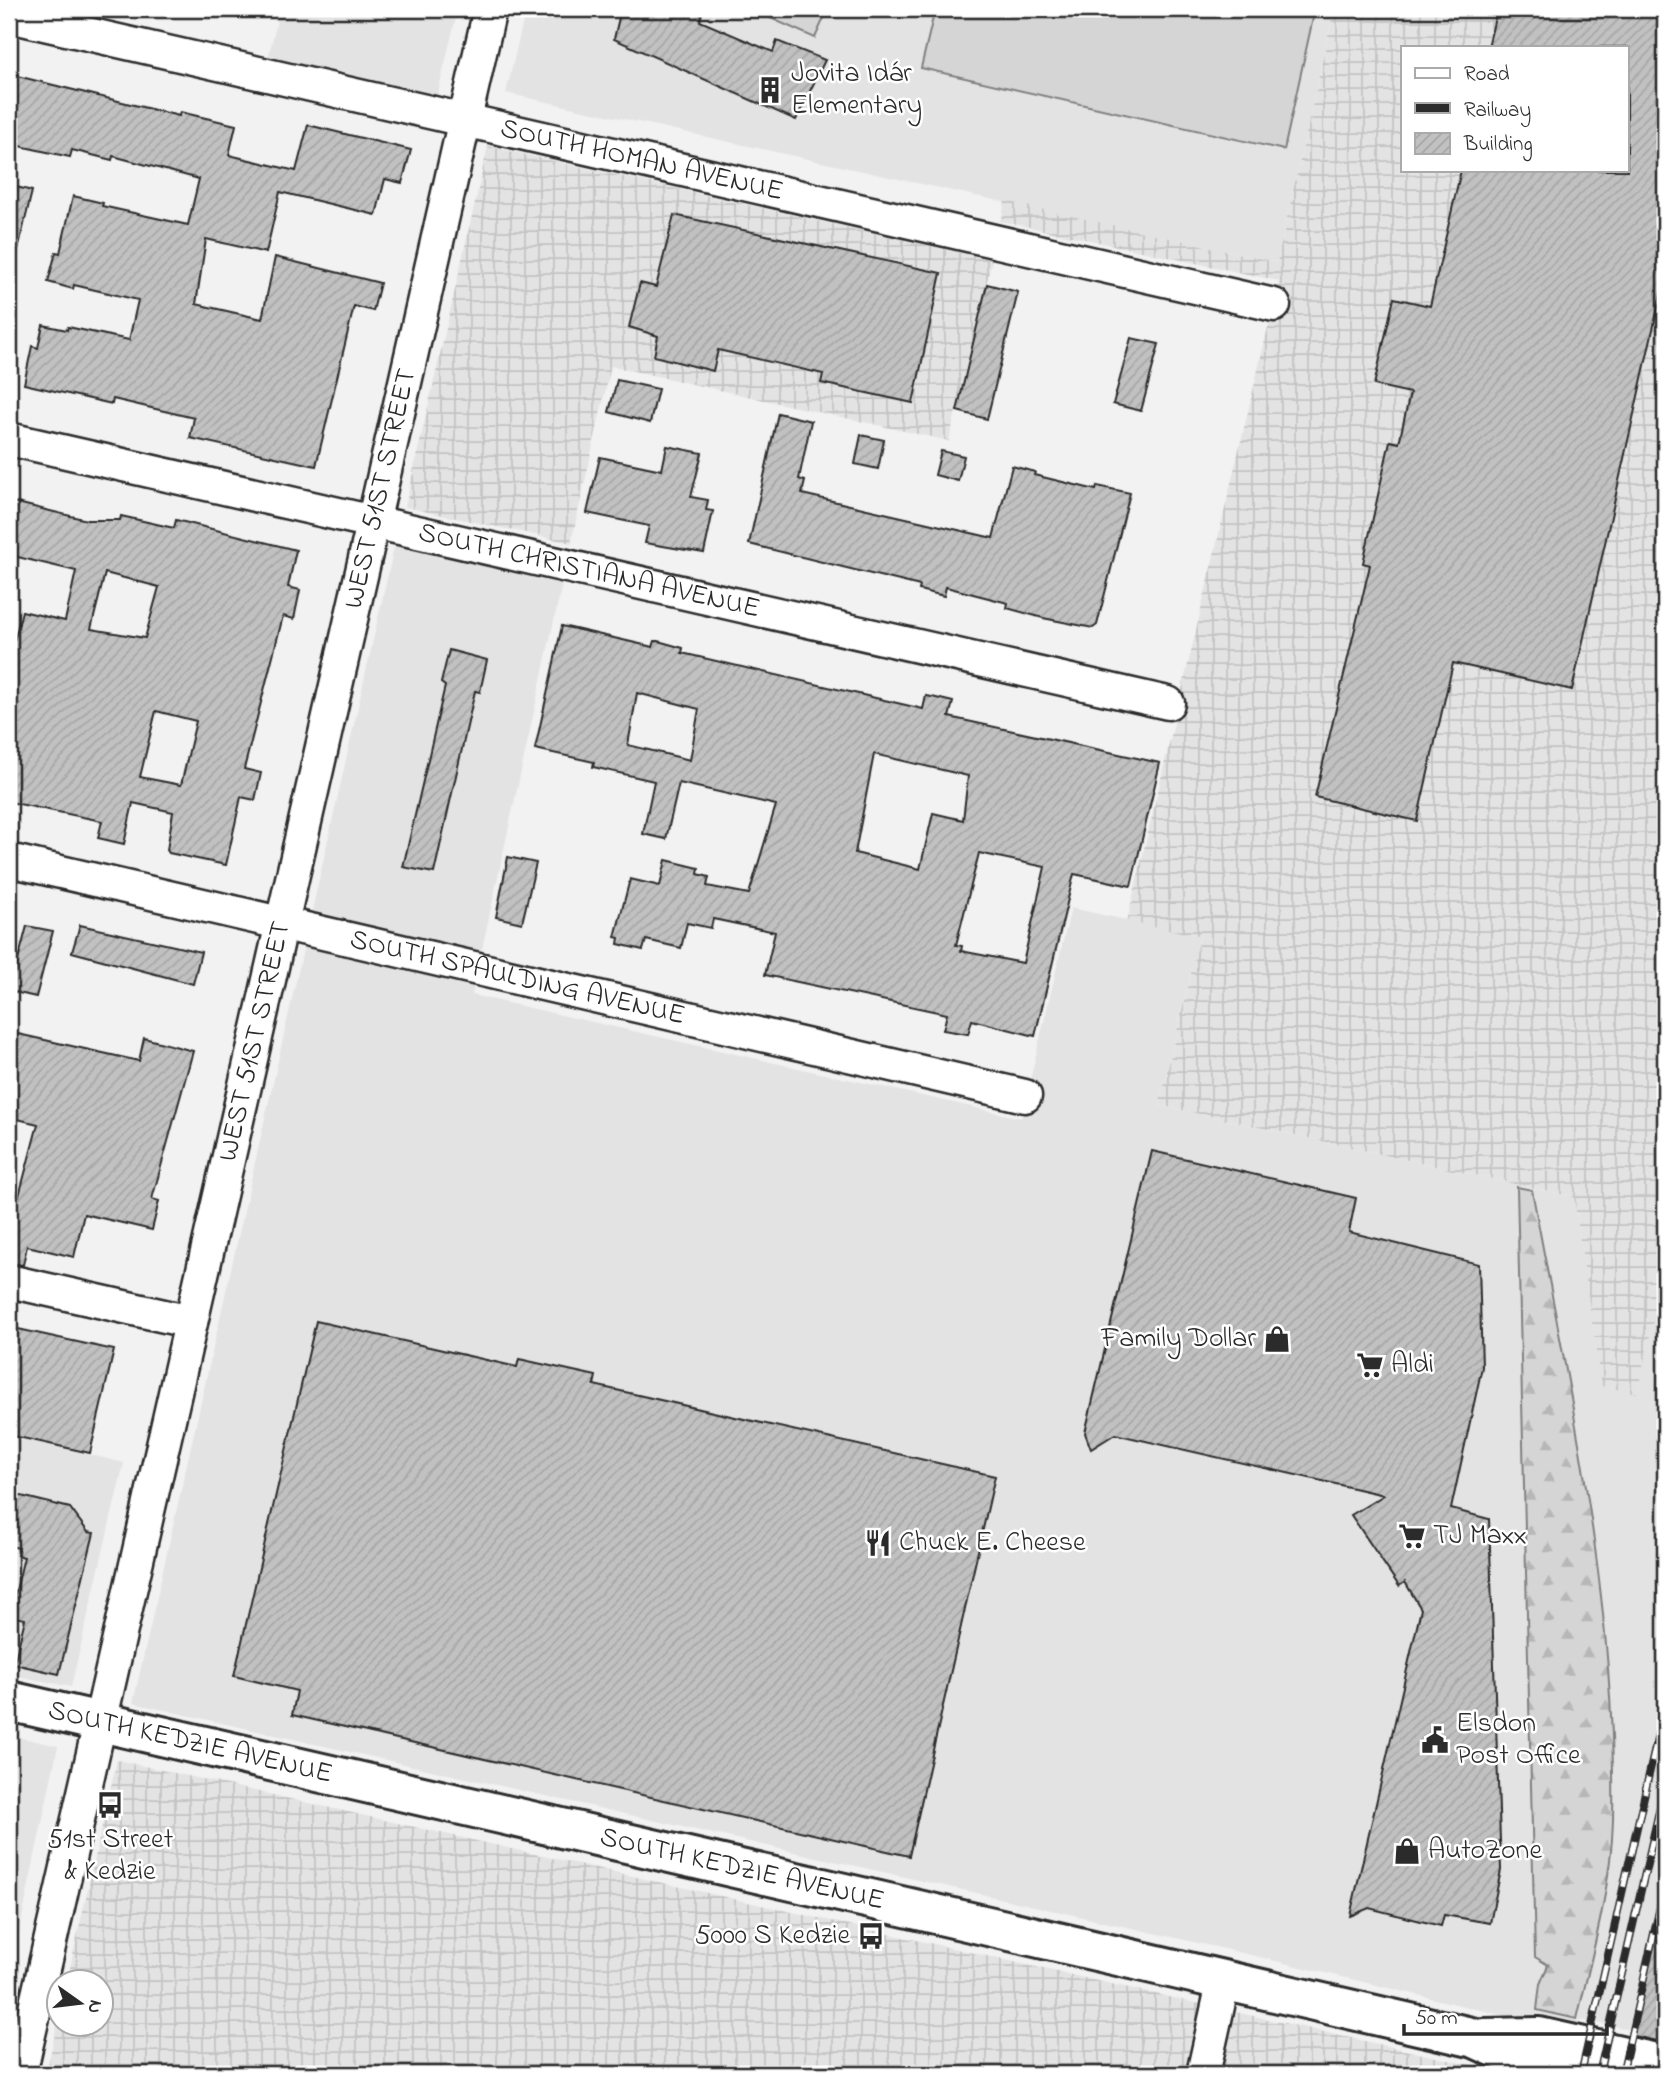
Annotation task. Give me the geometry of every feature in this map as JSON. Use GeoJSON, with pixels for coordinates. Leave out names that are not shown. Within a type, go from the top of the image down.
{"type":"FeatureCollection","features":[{"type":"Feature","properties":{"kind":"main road","name":"SOUTH KEDZIE AVENUE"},"geometry":{"type":"LineString","coordinates":[[9,1701],[1475,2038],[1532,2064],[1576,2074]]}},
{"type":"Feature","properties":{"kind":"main road","name":"SOUTH KEDZIE AVENUE"},"geometry":{"type":"LineString","coordinates":[[1475,2038],[1539,2037],[1665,2065]]}},
{"type":"Feature","properties":{"kind":"street","name":"WEST 51ST STREET"},"geometry":{"type":"LineString","coordinates":[[20,2074],[490,9]]}},
{"type":"Feature","properties":{"kind":"street","name":"SOUTH HOMAN AVENUE"},"geometry":{"type":"LineString","coordinates":[[9,16],[1274,304]]}},
{"type":"Feature","properties":{"kind":"street","name":"SOUTH CHRISTIANA AVENUE"},"geometry":{"type":"LineString","coordinates":[[9,439],[1168,703]]}},
{"type":"Feature","properties":{"kind":"street","name":"SOUTH SPAULDING AVENUE"},"geometry":{"type":"LineString","coordinates":[[9,860],[1026,1096]]}},
{"type":"Feature","properties":{"kind":"street"},"geometry":{"type":"LineString","coordinates":[[9,1281],[191,1322]]}},
{"type":"Feature","properties":{"kind":"street"},"geometry":{"type":"LineString","coordinates":[[1203,2074],[1224,1979]]}},
{"type":"Feature","properties":{"kind":"shaded area"},"geometry":{"type":"Polygon","coordinates":[[[280,9],[458,9],[437,97],[268,58],[280,9]]]}},
{"type":"Feature","properties":{"kind":"shaded area"},"geometry":{"type":"Polygon","coordinates":[[[526,9],[1334,9],[1277,262],[506,93],[526,9]]]}},
{"type":"Feature","properties":{"kind":"shaded area"},"geometry":{"type":"Polygon","coordinates":[[[1334,9],[1665,9],[1665,1272],[1637,1393],[1601,1386],[1574,1197],[1159,1105],[1200,936],[1127,921],[1279,281],[1001,221],[1005,201],[1277,262],[1334,9]]]}},
{"type":"Feature","properties":{"kind":"shaded area"},"geometry":{"type":"Polygon","coordinates":[[[488,146],[992,260],[949,441],[611,366],[571,543],[405,507],[488,146]]]}},
{"type":"Feature","properties":{"kind":"shaded area"},"geometry":{"type":"Polygon","coordinates":[[[395,543],[562,584],[472,995],[1021,1118],[1071,908],[1200,936],[1159,1105],[1574,1197],[1602,1386],[1637,1392],[1665,1272],[1665,2035],[1580,2020],[1577,2033],[1238,1952],[133,1703],[395,543]]]}},
{"type":"Feature","properties":{"kind":"shaded area"},"geometry":{"type":"Polygon","coordinates":[[[9,1435],[124,1463],[71,1687],[9,1674],[9,1435]]]}},
{"type":"Feature","properties":{"kind":"shaded area"},"geometry":{"type":"Polygon","coordinates":[[[9,1735],[58,1746],[9,1981],[9,1735]]]}},
{"type":"Feature","properties":{"kind":"shaded area"},"geometry":{"type":"Polygon","coordinates":[[[117,1760],[1511,2074],[46,2074],[54,2038],[116,2038],[116,1968],[70,1968],[117,1760]]]}},
{"type":"Feature","properties":{"kind":"green space"},"geometry":{"type":"Polygon","coordinates":[[[771,9],[828,9],[815,38],[768,17],[771,9]]]}},
{"type":"Feature","properties":{"kind":"green space"},"geometry":{"type":"Polygon","coordinates":[[[935,9],[1315,9],[1284,150],[921,68],[935,9]]]}},
{"type":"Feature","properties":{"kind":"green space"},"geometry":{"type":"Polygon","coordinates":[[[1517,1187],[1532,1190],[1589,1504],[1608,1662],[1613,1821],[1609,1871],[1577,2019],[1537,2010],[1540,1984],[1548,1965],[1535,1957],[1517,1187]]]}},
{"type":"Feature","properties":{"kind":"building","name":"Jovita Idár Elementary"},"geometry":{"type":"Polygon","coordinates":[[[621,9],[703,9],[700,21],[773,52],[777,41],[825,60],[796,120],[614,39],[621,9]]]}},
{"type":"Feature","properties":{"kind":"building"},"geometry":{"type":"Polygon","coordinates":[[[1497,9],[1665,9],[1665,276],[1572,690],[1453,663],[1417,821],[1315,797],[1370,565],[1363,563],[1390,441],[1399,443],[1410,393],[1374,385],[1394,298],[1430,306],[1461,172],[1628,172],[1628,46],[1488,46],[1497,9]]]}},
{"type":"Feature","properties":{"kind":"building"},"geometry":{"type":"Polygon","coordinates":[[[9,74],[179,116],[180,112],[236,125],[229,155],[296,171],[308,125],[411,150],[402,183],[385,179],[376,215],[280,192],[266,253],[206,239],[196,304],[262,319],[275,257],[380,283],[373,311],[354,306],[316,466],[190,438],[194,418],[113,399],[112,404],[24,384],[32,346],[38,348],[43,325],[67,330],[68,327],[129,340],[138,300],[74,285],[73,289],[48,282],[56,252],[60,253],[73,196],[103,203],[102,206],[188,225],[199,179],[113,156],[112,160],[72,150],[70,157],[15,145],[16,140],[9,138],[9,74]]]}},
{"type":"Feature","properties":{"kind":"building"},"geometry":{"type":"Polygon","coordinates":[[[9,185],[32,191],[17,254],[9,253],[9,185]]]}},
{"type":"Feature","properties":{"kind":"building"},"geometry":{"type":"Polygon","coordinates":[[[674,215],[941,273],[913,403],[821,383],[823,374],[718,350],[713,371],[654,356],[658,336],[629,327],[640,283],[656,287],[674,215]]]}},
{"type":"Feature","properties":{"kind":"building"},"geometry":{"type":"Polygon","coordinates":[[[987,284],[1018,292],[987,419],[957,411],[987,284]]]}},
{"type":"Feature","properties":{"kind":"building"},"geometry":{"type":"Polygon","coordinates":[[[1131,338],[1159,344],[1141,411],[1113,404],[1131,338]]]}},
{"type":"Feature","properties":{"kind":"building"},"geometry":{"type":"Polygon","coordinates":[[[617,380],[658,389],[650,423],[609,412],[617,380]]]}},
{"type":"Feature","properties":{"kind":"building"},"geometry":{"type":"Polygon","coordinates":[[[778,413],[811,421],[799,479],[805,481],[802,494],[993,538],[1012,466],[1035,472],[1034,475],[1096,490],[1097,486],[1130,493],[1097,625],[1093,628],[1043,618],[1007,608],[1008,603],[946,587],[944,596],[919,590],[920,586],[749,544],[778,413]]]}},
{"type":"Feature","properties":{"kind":"building"},"geometry":{"type":"Polygon","coordinates":[[[861,435],[884,440],[878,469],[855,464],[861,435]]]}},
{"type":"Feature","properties":{"kind":"building"},"geometry":{"type":"Polygon","coordinates":[[[667,446],[702,453],[691,497],[708,500],[706,510],[713,511],[704,553],[645,543],[649,526],[587,513],[600,457],[662,470],[667,446]]]}},
{"type":"Feature","properties":{"kind":"building"},"geometry":{"type":"Polygon","coordinates":[[[941,451],[964,456],[958,481],[935,475],[941,451]]]}},
{"type":"Feature","properties":{"kind":"building"},"geometry":{"type":"Polygon","coordinates":[[[9,501],[87,520],[120,520],[121,516],[174,528],[176,520],[296,550],[288,587],[300,590],[294,619],[283,616],[244,769],[261,773],[255,800],[241,797],[226,865],[169,853],[167,850],[173,812],[133,803],[124,844],[98,838],[102,821],[9,802],[9,661],[22,611],[65,621],[76,571],[9,555],[9,501]],[[105,573],[91,629],[145,638],[159,587],[105,573]],[[156,711],[140,777],[181,785],[196,721],[156,711]]]}},
{"type":"Feature","properties":{"kind":"building"},"geometry":{"type":"Polygon","coordinates":[[[562,626],[653,647],[655,641],[658,641],[683,648],[682,653],[923,709],[926,696],[932,697],[953,702],[949,717],[1160,763],[1131,886],[1074,874],[1035,1036],[972,1020],[968,1034],[943,1030],[947,1014],[765,975],[775,932],[713,919],[711,928],[687,923],[681,948],[646,940],[643,950],[618,944],[619,938],[615,937],[630,879],[660,886],[666,860],[699,868],[698,874],[709,877],[707,886],[749,894],[776,805],[679,783],[666,839],[643,834],[654,781],[593,767],[594,762],[535,749],[562,626]],[[637,693],[628,745],[690,760],[699,709],[637,693]],[[874,754],[855,853],[920,869],[933,813],[963,820],[968,776],[874,754]],[[979,853],[956,945],[962,946],[961,951],[1023,963],[1045,867],[979,853]]]}},
{"type":"Feature","properties":{"kind":"building"},"geometry":{"type":"Polygon","coordinates":[[[449,650],[487,660],[480,692],[475,691],[434,873],[403,867],[445,686],[441,683],[449,650]]]}},
{"type":"Feature","properties":{"kind":"building"},"geometry":{"type":"Polygon","coordinates":[[[508,857],[536,863],[522,923],[496,917],[508,857]]]}},
{"type":"Feature","properties":{"kind":"building"},"geometry":{"type":"Polygon","coordinates":[[[80,925],[201,952],[193,984],[72,952],[80,925]]]}},
{"type":"Feature","properties":{"kind":"building"},"geometry":{"type":"Polygon","coordinates":[[[27,926],[53,931],[36,997],[10,991],[27,926]]]}},
{"type":"Feature","properties":{"kind":"building"},"geometry":{"type":"Polygon","coordinates":[[[9,1032],[139,1061],[144,1038],[193,1051],[152,1199],[159,1201],[152,1230],[84,1214],[74,1257],[27,1246],[23,1265],[9,1263],[9,1208],[12,1195],[19,1196],[38,1124],[9,1117],[9,1032]]]}},
{"type":"Feature","properties":{"kind":"building"},"geometry":{"type":"Polygon","coordinates":[[[1152,1151],[1356,1198],[1349,1232],[1479,1264],[1482,1367],[1451,1509],[1489,1519],[1501,1870],[1490,1923],[1444,1915],[1441,1926],[1369,1908],[1350,1916],[1421,1609],[1405,1582],[1399,1586],[1351,1515],[1384,1495],[1115,1434],[1091,1449],[1085,1433],[1152,1151]]]}},
{"type":"Feature","properties":{"kind":"building"},"geometry":{"type":"Polygon","coordinates":[[[316,1321],[517,1367],[519,1359],[596,1376],[594,1385],[995,1476],[909,1856],[292,1715],[297,1691],[234,1676],[316,1321]]]}},
{"type":"Feature","properties":{"kind":"building"},"geometry":{"type":"Polygon","coordinates":[[[9,1327],[114,1350],[90,1453],[9,1435],[9,1327]]]}},
{"type":"Feature","properties":{"kind":"building"},"geometry":{"type":"Polygon","coordinates":[[[9,1493],[70,1508],[88,1532],[94,1533],[59,1674],[14,1664],[25,1619],[10,1616],[24,1557],[17,1555],[19,1548],[9,1546],[9,1493]]]}},
{"type":"Feature","properties":{"kind":"building"},"geometry":{"type":"Polygon","coordinates":[[[1656,1918],[1665,1919],[1665,2043],[1630,2035],[1656,1918]]]}},
{"type":"Feature","properties":{"kind":"railway"},"geometry":{"type":"LineString","coordinates":[[1581,2074],[1665,1704]]}},
{"type":"Feature","properties":{"kind":"railway"},"geometry":{"type":"LineString","coordinates":[[1599,2074],[1665,1785]]}},
{"type":"Feature","properties":{"kind":"railway"},"geometry":{"type":"LineString","coordinates":[[1622,2074],[1665,1885]]}},
{"type":"Feature","properties":{"kind":"place","name":"Jovita Idár Elementary"},"geometry":{"type":"Point","coordinates":[770,90]}},
{"type":"Feature","properties":{"kind":"place","name":"Family Dollar"},"geometry":{"type":"Point","coordinates":[1277,1339]}},
{"type":"Feature","properties":{"kind":"place","name":"Aldi"},"geometry":{"type":"Point","coordinates":[1370,1365]}},
{"type":"Feature","properties":{"kind":"place","name":"TJ Maxx"},"geometry":{"type":"Point","coordinates":[1412,1536]}},
{"type":"Feature","properties":{"kind":"place","name":"Chuck E. Cheese"},"geometry":{"type":"Point","coordinates":[878,1543]}},
{"type":"Feature","properties":{"kind":"place","name":"Elsdon Post Office"},"geometry":{"type":"Point","coordinates":[1435,1740]}},
{"type":"Feature","properties":{"kind":"place","name":"51st Street & Kedzie"},"geometry":{"type":"Point","coordinates":[110,1805]}},
{"type":"Feature","properties":{"kind":"place","name":"AutoZone"},"geometry":{"type":"Point","coordinates":[1407,1851]}},
{"type":"Feature","properties":{"kind":"place","name":"5000 S Kedzie"},"geometry":{"type":"Point","coordinates":[871,1936]}}]}
